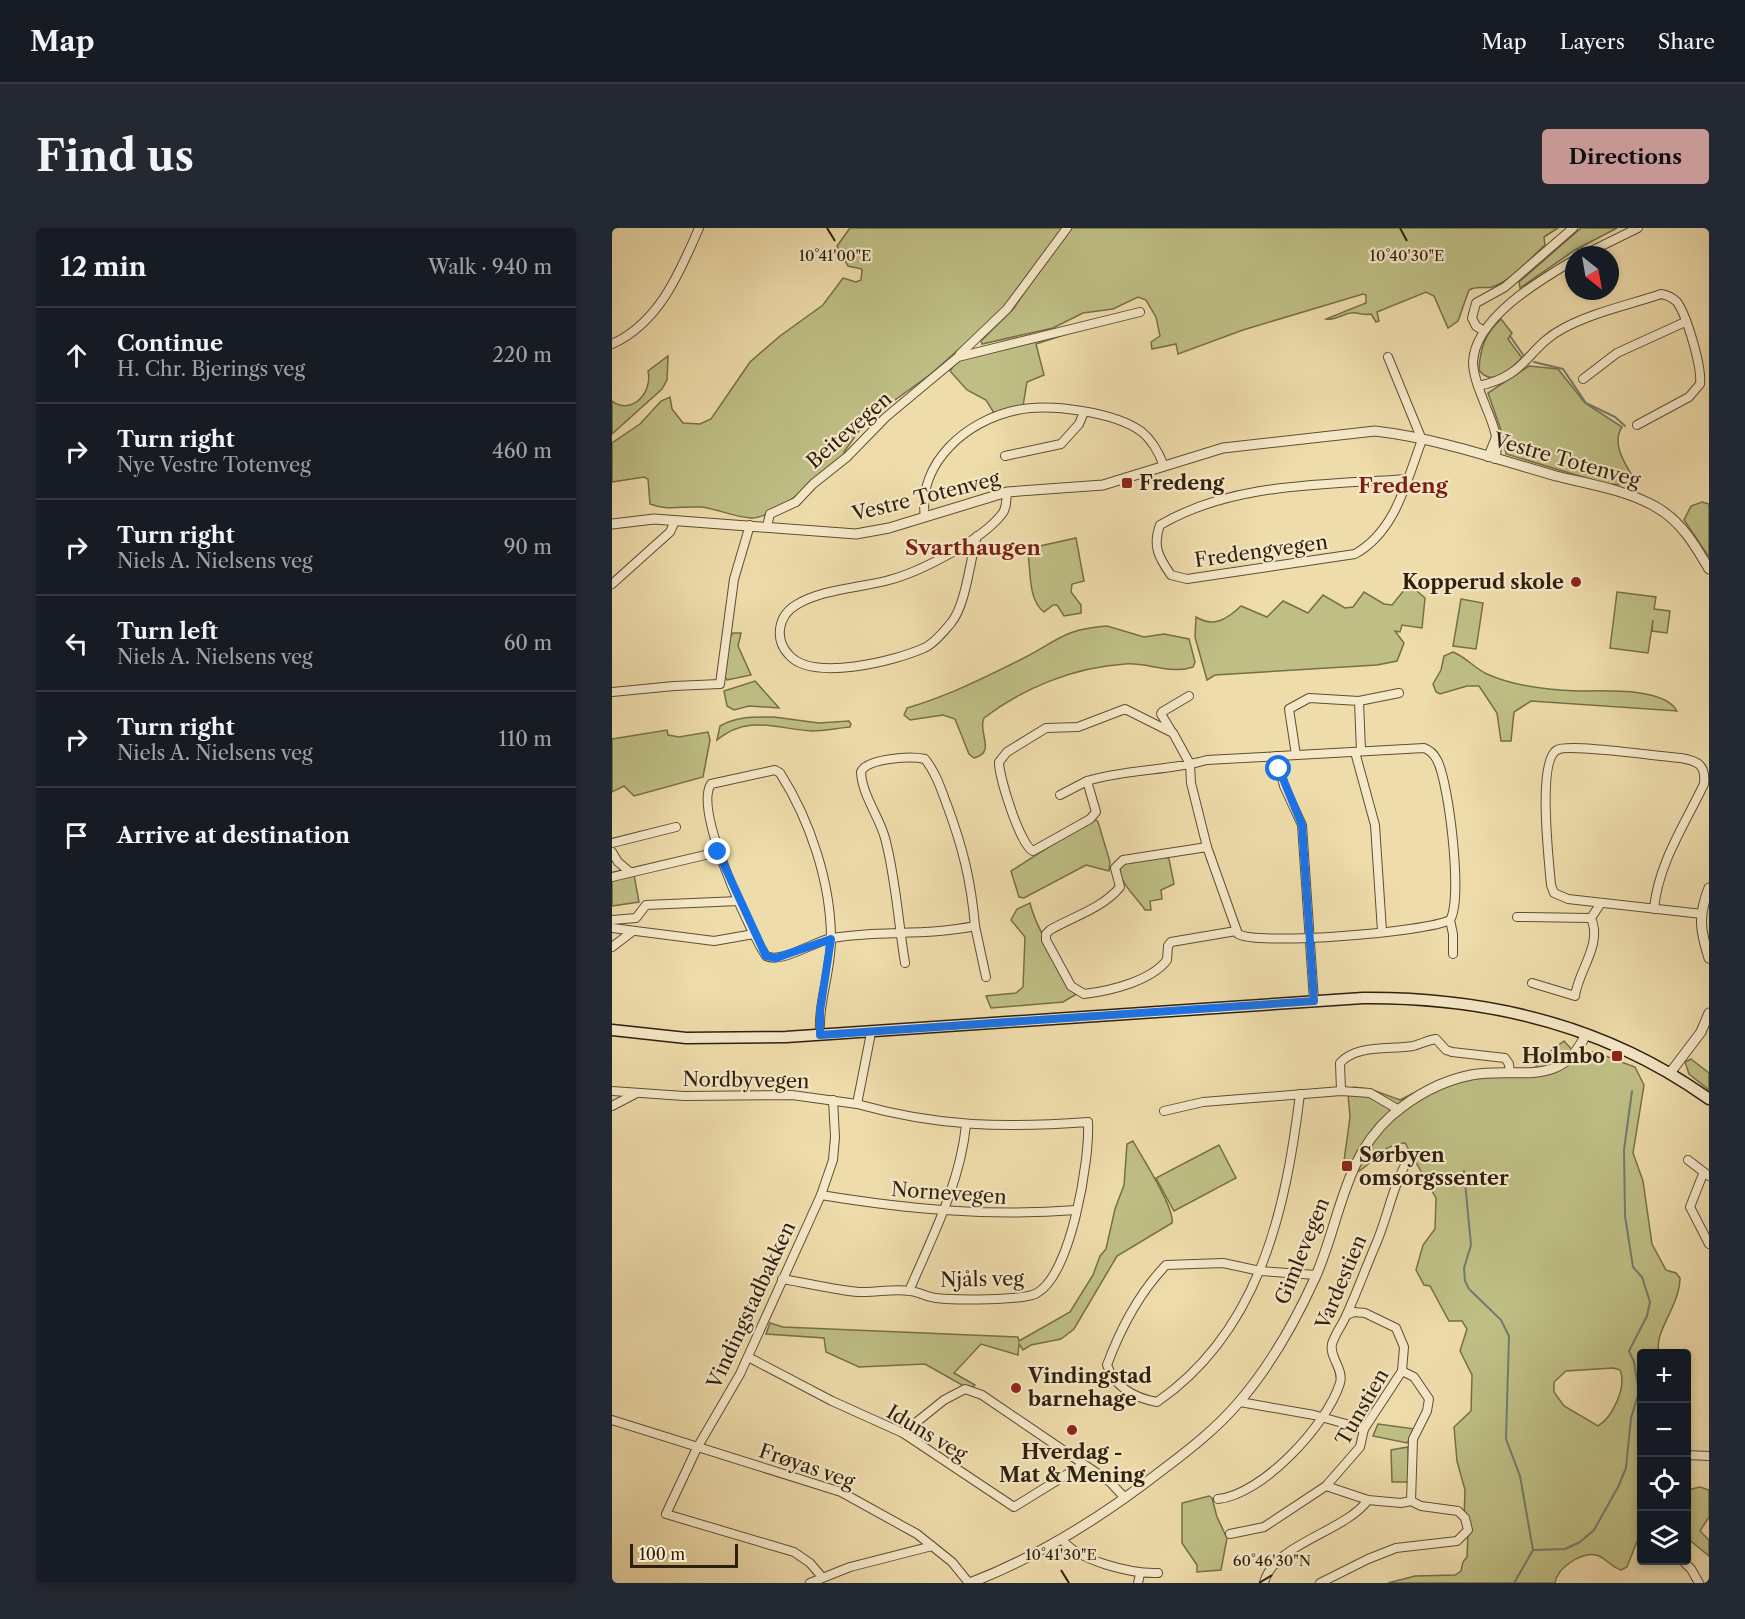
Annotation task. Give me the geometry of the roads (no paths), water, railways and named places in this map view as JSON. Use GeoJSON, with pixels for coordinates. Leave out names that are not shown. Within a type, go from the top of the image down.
{"type":"FeatureCollection","features":[{"type":"Feature","properties":{"kind":"main road"},"geometry":{"type":"LineString","coordinates":[[612,1030],[686,1038],[820,1035],[1363,998],[1436,999],[1547,1020],[1586,1034],[1670,1073],[1709,1099]]}},
{"type":"Feature","properties":{"kind":"street"},"geometry":{"type":"LineString","coordinates":[[612,344],[639,327],[662,301],[679,274],[699,228]]}},
{"type":"Feature","properties":{"kind":"street","name":"Beitevegen"},"geometry":{"type":"LineString","coordinates":[[767,526],[768,517],[773,512],[796,502],[813,484],[847,457],[886,417],[958,357],[1007,309],[1067,228]]}},
{"type":"Feature","properties":{"kind":"street"},"geometry":{"type":"LineString","coordinates":[[1484,331],[1476,326],[1472,318],[1476,303],[1505,287],[1573,228]]}},
{"type":"Feature","properties":{"kind":"street"},"geometry":{"type":"LineString","coordinates":[[1601,246],[1638,228]]}},
{"type":"Feature","properties":{"kind":"street"},"geometry":{"type":"LineString","coordinates":[[1492,458],[1496,437],[1478,386],[1473,361],[1484,331],[1507,307],[1565,266]]}},
{"type":"Feature","properties":{"kind":"street"},"geometry":{"type":"LineString","coordinates":[[1478,386],[1497,381],[1513,373],[1563,328],[1660,294],[1672,297],[1677,302],[1698,362],[1700,384],[1689,397],[1637,425]]}},
{"type":"Feature","properties":{"kind":"street","name":"Beitevegen"},"geometry":{"type":"LineString","coordinates":[[958,357],[1140,312]]}},
{"type":"Feature","properties":{"kind":"street"},"geometry":{"type":"LineString","coordinates":[[1583,379],[1617,353],[1685,322]]}},
{"type":"Feature","properties":{"kind":"street"},"geometry":{"type":"LineString","coordinates":[[1388,357],[1422,441]]}},
{"type":"Feature","properties":{"kind":"street"},"geometry":{"type":"LineString","coordinates":[[925,517],[923,492],[931,470],[944,453],[975,428],[1018,409],[1038,408],[1084,412],[1113,418],[1140,431],[1154,445],[1164,466]]}},
{"type":"Feature","properties":{"kind":"street"},"geometry":{"type":"LineString","coordinates":[[1005,456],[1061,444],[1079,424],[1084,412]]}},
{"type":"Feature","properties":{"kind":"street","name":"Vestre Totenveg"},"geometry":{"type":"LineString","coordinates":[[612,524],[645,519],[856,534],[925,517],[1007,492],[1093,487],[1223,448],[1356,432],[1397,434],[1633,496],[1657,507],[1685,531],[1709,568]]}},
{"type":"Feature","properties":{"kind":"street","name":"Fredengvegen"},"geometry":{"type":"LineString","coordinates":[[1407,479],[1278,489],[1222,499],[1186,512],[1161,525],[1156,536],[1156,549],[1160,560],[1171,575],[1187,579],[1354,554],[1372,544],[1392,518],[1422,441]]}},
{"type":"Feature","properties":{"kind":"street"},"geometry":{"type":"LineString","coordinates":[[977,536],[953,621],[926,647],[860,664],[823,669],[804,666],[792,658],[784,648],[780,637],[781,623],[786,613],[797,604],[816,597],[892,580],[930,564],[977,536],[1003,513],[1007,492]]}},
{"type":"Feature","properties":{"kind":"street"},"geometry":{"type":"LineString","coordinates":[[612,584],[670,532],[675,521]]}},
{"type":"Feature","properties":{"kind":"street"},"geometry":{"type":"LineString","coordinates":[[612,692],[720,684],[734,579],[750,525]]}},
{"type":"Feature","properties":{"kind":"street"},"geometry":{"type":"LineString","coordinates":[[1296,755],[1288,709],[1292,705],[1309,699],[1359,701],[1399,693]]}},
{"type":"Feature","properties":{"kind":"street"},"geometry":{"type":"LineString","coordinates":[[1189,696],[1161,714],[1190,764],[1191,783],[1207,847],[1236,931]]}},
{"type":"Feature","properties":{"kind":"street"},"geometry":{"type":"LineString","coordinates":[[1359,701],[1358,751],[1375,825],[1382,931]]}},
{"type":"Feature","properties":{"kind":"street"},"geometry":{"type":"LineString","coordinates":[[1087,780],[1096,812],[1090,819],[1045,846],[1033,851],[1028,849],[1021,836],[1001,774],[999,766],[1002,756],[1046,728],[1078,727],[1125,709],[1173,734]]}},
{"type":"Feature","properties":{"kind":"street"},"geometry":{"type":"LineString","coordinates":[[1060,795],[1087,780],[1190,764],[1415,747],[1429,750],[1440,765],[1450,807],[1455,884],[1455,906],[1450,920],[1453,954]]}},
{"type":"Feature","properties":{"kind":"street"},"geometry":{"type":"LineString","coordinates":[[1654,909],[1660,878],[1668,856],[1704,784],[1705,773],[1702,766],[1694,760],[1681,758],[1561,748],[1554,751],[1548,761],[1546,791],[1551,885],[1559,897],[1601,903],[1654,909],[1702,914]]}},
{"type":"Feature","properties":{"kind":"street"},"geometry":{"type":"LineString","coordinates":[[1276,756],[1284,786],[1302,825],[1314,1001]]}},
{"type":"Feature","properties":{"kind":"street"},"geometry":{"type":"LineString","coordinates":[[905,963],[893,871],[884,834],[861,776],[862,768],[867,765],[886,760],[925,759],[936,776],[967,864],[975,926],[986,977]]}},
{"type":"Feature","properties":{"kind":"street"},"geometry":{"type":"LineString","coordinates":[[820,1035],[820,1011],[831,939],[826,894],[815,852],[797,804],[780,773],[762,771],[711,784],[708,794],[718,852],[766,956],[770,958],[831,939],[901,935],[975,926]]}},
{"type":"Feature","properties":{"kind":"street"},"geometry":{"type":"LineString","coordinates":[[612,843],[676,827]]}},
{"type":"Feature","properties":{"kind":"street"},"geometry":{"type":"LineString","coordinates":[[1207,847],[1123,860],[1116,868],[1120,888],[1117,892],[1092,909],[1046,934],[1046,940],[1071,986],[1084,994],[1126,984],[1158,968],[1167,960],[1168,946],[1171,942],[1236,931],[1249,938],[1311,938],[1409,929],[1450,920]]}},
{"type":"Feature","properties":{"kind":"street"},"geometry":{"type":"LineString","coordinates":[[612,852],[618,862],[630,872]]}},
{"type":"Feature","properties":{"kind":"street"},"geometry":{"type":"LineString","coordinates":[[612,877],[718,852]]}},
{"type":"Feature","properties":{"kind":"street"},"geometry":{"type":"LineString","coordinates":[[1709,888],[1700,929],[1709,958]]}},
{"type":"Feature","properties":{"kind":"street"},"geometry":{"type":"LineString","coordinates":[[612,920],[636,918],[646,905],[739,901]]}},
{"type":"Feature","properties":{"kind":"street"},"geometry":{"type":"LineString","coordinates":[[1532,983],[1575,996],[1577,982],[1588,960],[1595,935],[1591,918],[1601,903]]}},
{"type":"Feature","properties":{"kind":"street"},"geometry":{"type":"LineString","coordinates":[[1517,917],[1591,918]]}},
{"type":"Feature","properties":{"kind":"street"},"geometry":{"type":"LineString","coordinates":[[612,928],[714,941],[754,934]]}},
{"type":"Feature","properties":{"kind":"street"},"geometry":{"type":"LineString","coordinates":[[612,946],[633,932]]}},
{"type":"Feature","properties":{"kind":"street"},"geometry":{"type":"LineString","coordinates":[[1670,1073],[1701,1032],[1709,1013]]}},
{"type":"Feature","properties":{"kind":"street"},"geometry":{"type":"LineString","coordinates":[[857,1104],[871,1033]]}},
{"type":"Feature","properties":{"kind":"street","name":"Gimlevegen"},"geometry":{"type":"LineString","coordinates":[[970,1583],[1010,1566],[1095,1520],[1214,1429],[1240,1402],[1287,1334],[1316,1275],[1356,1161],[1372,1136],[1399,1110],[1428,1090],[1458,1078],[1554,1070],[1576,1052],[1586,1034]]}},
{"type":"Feature","properties":{"kind":"street"},"geometry":{"type":"LineString","coordinates":[[1341,1091],[1340,1063],[1349,1056],[1372,1049],[1414,1046],[1436,1039],[1446,1050],[1452,1052],[1505,1058],[1509,1064],[1510,1073]]}},
{"type":"Feature","properties":{"kind":"street","name":"Nordbyvegen"},"geometry":{"type":"LineString","coordinates":[[612,1091],[724,1097],[792,1095],[857,1104],[906,1117],[966,1125],[1011,1127],[1088,1122]]}},
{"type":"Feature","properties":{"kind":"street"},"geometry":{"type":"LineString","coordinates":[[1164,1111],[1203,1102],[1341,1091],[1370,1093],[1399,1110]]}},
{"type":"Feature","properties":{"kind":"street","name":"Nordbyvegen"},"geometry":{"type":"LineString","coordinates":[[612,1106],[635,1094]]}},
{"type":"Feature","properties":{"kind":"street"},"geometry":{"type":"LineString","coordinates":[[1300,1094],[1286,1188],[1274,1237],[1260,1271],[1219,1343],[1184,1383],[1157,1402],[1134,1395],[1119,1385],[1107,1365],[1140,1298],[1166,1265],[1223,1263],[1260,1271],[1316,1275]]}},
{"type":"Feature","properties":{"kind":"street","name":"Vindingstadbakken"},"geometry":{"type":"LineString","coordinates":[[822,1577],[810,1563],[794,1552],[666,1514],[697,1448],[748,1357],[820,1195],[833,1160],[835,1137],[833,1100]]}},
{"type":"Feature","properties":{"kind":"street","name":"Njåls veg"},"geometry":{"type":"LineString","coordinates":[[782,1279],[859,1292],[909,1291],[937,1298],[1018,1298],[1034,1295],[1054,1277],[1076,1210],[1082,1186],[1088,1122]]}},
{"type":"Feature","properties":{"kind":"street"},"geometry":{"type":"LineString","coordinates":[[909,1291],[961,1161],[966,1125]]}},
{"type":"Feature","properties":{"kind":"street","name":"Vardestien"},"geometry":{"type":"LineString","coordinates":[[1218,1498],[1236,1494],[1283,1463],[1322,1417],[1340,1382],[1339,1367],[1331,1350],[1377,1242],[1401,1171],[1409,1158]]}},
{"type":"Feature","properties":{"kind":"street"},"geometry":{"type":"LineString","coordinates":[[1688,1160],[1706,1175],[1690,1207],[1709,1244]]}},
{"type":"Feature","properties":{"kind":"street","name":"Nornevegen"},"geometry":{"type":"LineString","coordinates":[[820,1195],[892,1207],[942,1211],[1021,1214],[1076,1210]]}},
{"type":"Feature","properties":{"kind":"street","name":"Tunstien"},"geometry":{"type":"LineString","coordinates":[[1230,1534],[1264,1527],[1326,1486],[1360,1447],[1364,1429],[1402,1371],[1404,1347],[1396,1328],[1365,1313],[1354,1312],[1347,1315]]}},
{"type":"Feature","properties":{"kind":"street","name":"Iduns veg"},"geometry":{"type":"LineString","coordinates":[[748,1357],[832,1401],[903,1433],[1014,1507],[1082,1465]]}},
{"type":"Feature","properties":{"kind":"street","name":"Tunstien"},"geometry":{"type":"LineString","coordinates":[[1402,1371],[1414,1377],[1429,1399],[1427,1411],[1413,1439],[1412,1501]]}},
{"type":"Feature","properties":{"kind":"street"},"geometry":{"type":"LineString","coordinates":[[903,1433],[944,1400],[965,1389],[982,1395],[1110,1482],[1125,1498]]}},
{"type":"Feature","properties":{"kind":"street"},"geometry":{"type":"LineString","coordinates":[[1240,1402],[1322,1417],[1364,1429]]}},
{"type":"Feature","properties":{"kind":"street","name":"Frøyas veg"},"geometry":{"type":"LineString","coordinates":[[612,1420],[841,1492],[917,1533],[957,1567],[970,1583]]}},
{"type":"Feature","properties":{"kind":"street"},"geometry":{"type":"LineString","coordinates":[[1691,1455],[1709,1456]]}},
{"type":"Feature","properties":{"kind":"street"},"geometry":{"type":"LineString","coordinates":[[1320,1583],[1368,1558],[1396,1548],[1457,1541],[1465,1536],[1468,1530],[1466,1518],[1458,1511],[1421,1506],[1412,1501],[1401,1503],[1368,1500],[1326,1486]]}},
{"type":"Feature","properties":{"kind":"street"},"geometry":{"type":"LineString","coordinates":[[1264,1583],[1268,1571],[1282,1558],[1357,1512],[1368,1500]]}},
{"type":"Feature","properties":{"kind":"street"},"geometry":{"type":"LineString","coordinates":[[1062,1539],[1083,1555],[1140,1574],[1158,1573]]}},
{"type":"Feature","properties":{"kind":"street"},"geometry":{"type":"LineString","coordinates":[[810,1583],[822,1577],[932,1546]]}},
{"type":"Feature","properties":{"kind":"street"},"geometry":{"type":"LineString","coordinates":[[1687,1565],[1699,1583]]}},
{"type":"Feature","properties":{"kind":"street"},"geometry":{"type":"LineString","coordinates":[[1138,1583],[1140,1574]]}},
{"type":"Feature","properties":{"kind":"waterway"},"geometry":{"type":"LineString","coordinates":[[1510,336],[1524,356]]}},
{"type":"Feature","properties":{"kind":"waterway"},"geometry":{"type":"LineString","coordinates":[[1534,362],[1563,369],[1586,403],[1615,417],[1625,426]]}},
{"type":"Feature","properties":{"kind":"waterway"},"geometry":{"type":"LineString","coordinates":[[1533,1550],[1565,1549],[1580,1542],[1594,1530],[1626,1468],[1631,1418],[1639,1392],[1634,1362],[1629,1351],[1647,1316],[1650,1302],[1642,1277],[1633,1267],[1625,1216],[1624,1150],[1632,1091]]}},
{"type":"Feature","properties":{"kind":"waterway"},"geometry":{"type":"LineString","coordinates":[[1464,1171],[1471,1245],[1464,1268],[1465,1281],[1469,1289],[1501,1320],[1509,1336],[1506,1439],[1520,1476],[1533,1550],[1514,1583]]}},
{"type":"Feature","properties":{"kind":"place","name":"Fredeng"},"geometry":{"type":"Point","coordinates":[1127,483]}},
{"type":"Feature","properties":{"kind":"place","name":"Kopperud skole"},"geometry":{"type":"Point","coordinates":[1576,582]}},
{"type":"Feature","properties":{"kind":"place","name":"Holmbo"},"geometry":{"type":"Point","coordinates":[1617,1056]}},
{"type":"Feature","properties":{"kind":"place","name":"Sørbyen omsorgssenter"},"geometry":{"type":"Point","coordinates":[1347,1166]}},
{"type":"Feature","properties":{"kind":"place","name":"Vindingstad barnehage"},"geometry":{"type":"Point","coordinates":[1016,1388]}},
{"type":"Feature","properties":{"kind":"place","name":"Hverdag - Mat & Mening"},"geometry":{"type":"Point","coordinates":[1072,1430]}},
{"type":"Feature","properties":{"kind":"district","name":"Fredeng"},"geometry":{"type":"Point","coordinates":[1403,486]}},
{"type":"Feature","properties":{"kind":"district","name":"Svarthaugen"},"geometry":{"type":"Point","coordinates":[973,548]}}]}
